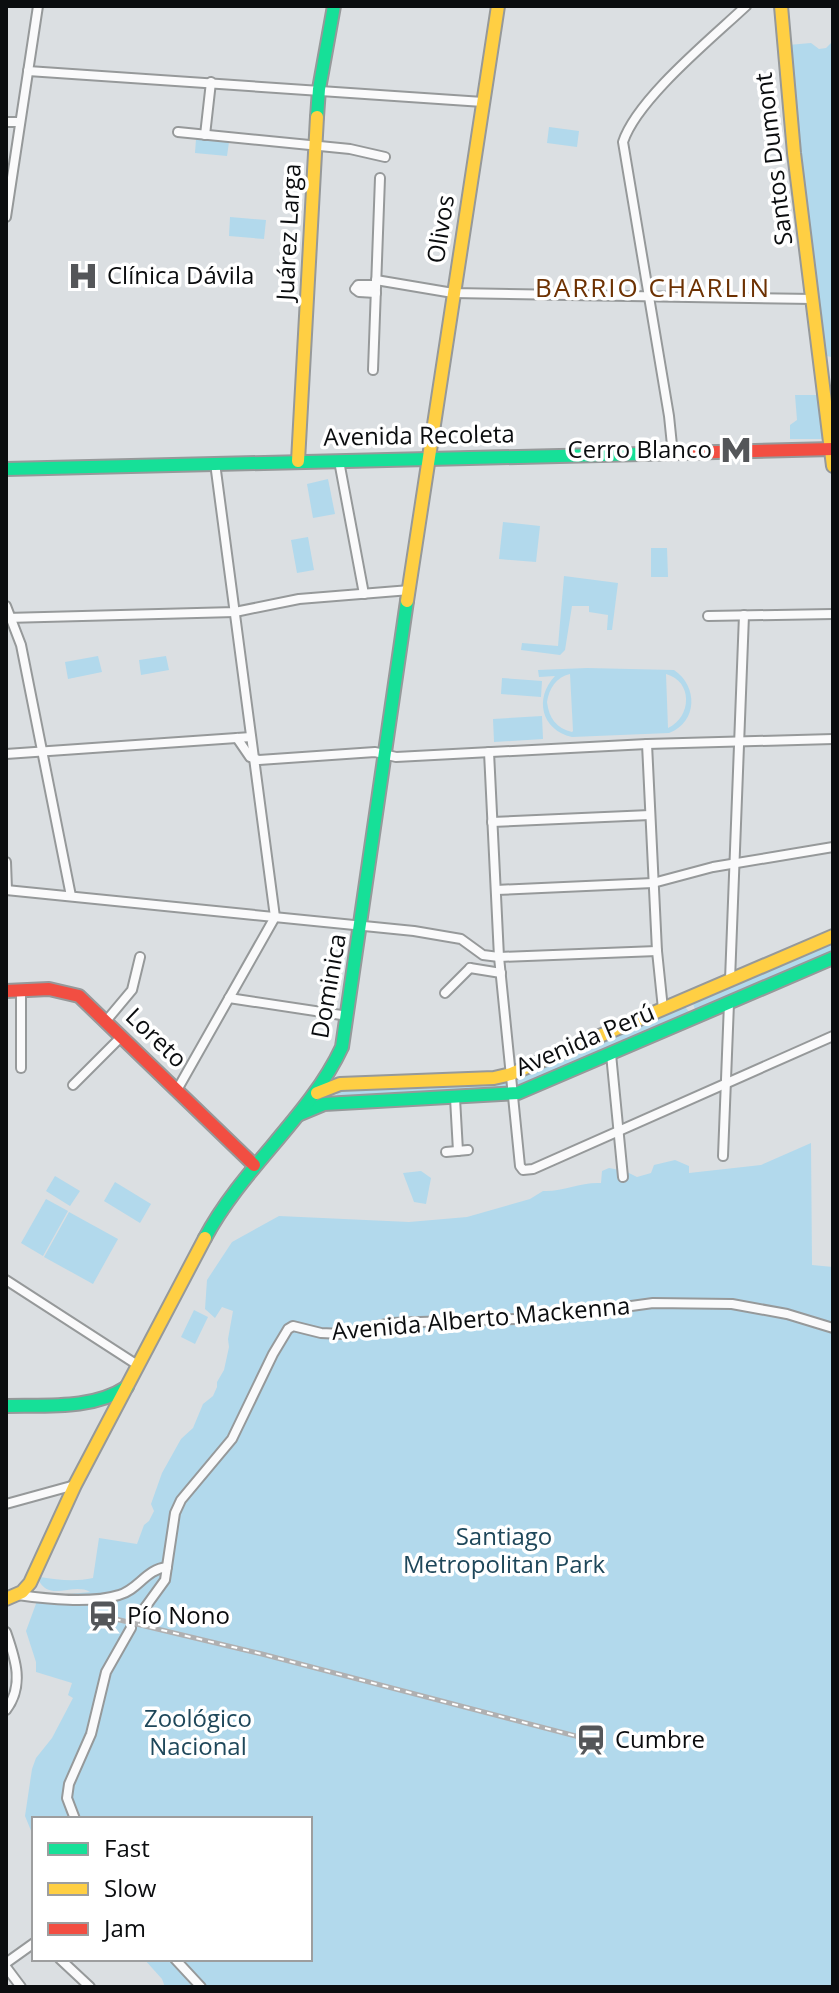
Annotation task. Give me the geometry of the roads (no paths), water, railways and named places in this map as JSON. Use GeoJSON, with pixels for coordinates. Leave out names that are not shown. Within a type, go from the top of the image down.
{"type":"FeatureCollection","features":[{"type":"Feature","properties":{"kind":"main road","name":"Juárez Larga"},"geometry":{"type":"LineString","coordinates":[[298,461],[319,89],[334,6]]}},
{"type":"Feature","properties":{"kind":"main road","name":"Olivos"},"geometry":{"type":"LineString","coordinates":[[428,458],[498,6]]}},
{"type":"Feature","properties":{"kind":"main road","name":"Santos Dumont"},"geometry":{"type":"LineString","coordinates":[[781,6],[791,127],[833,466]]}},
{"type":"Feature","properties":{"kind":"main road","name":"Avenida Recoleta"},"geometry":{"type":"LineString","coordinates":[[6,469],[833,450]]}},
{"type":"Feature","properties":{"kind":"main road","name":"Dominica"},"geometry":{"type":"LineString","coordinates":[[329,1081],[342,1047],[348,1016],[428,458]]}},
{"type":"Feature","properties":{"kind":"main road","name":"Avenida Perú"},"geometry":{"type":"LineString","coordinates":[[295,1118],[311,1097],[329,1081],[340,1084],[494,1078],[511,1074],[833,936]]}},
{"type":"Feature","properties":{"kind":"main road","name":"Avenida Perú"},"geometry":{"type":"LineString","coordinates":[[295,1118],[314,1106],[513,1094],[833,958]]}},
{"type":"Feature","properties":{"kind":"main road","name":"Loreto"},"geometry":{"type":"LineString","coordinates":[[6,991],[49,989],[73,994],[84,1000],[254,1165]]}},
{"type":"Feature","properties":{"kind":"main road"},"geometry":{"type":"LineString","coordinates":[[692,997],[689,1009],[700,1016]]}},
{"type":"Feature","properties":{"kind":"main road"},"geometry":{"type":"LineString","coordinates":[[329,1081],[334,1097],[347,1104]]}},
{"type":"Feature","properties":{"kind":"main road"},"geometry":{"type":"LineString","coordinates":[[11,1597],[30,1583],[75,1485],[213,1222],[254,1165],[295,1118]]}},
{"type":"Feature","properties":{"kind":"main road"},"geometry":{"type":"LineString","coordinates":[[6,1406],[101,1400],[116,1395],[129,1385]]}},
{"type":"Feature","properties":{"kind":"main road"},"geometry":{"type":"LineString","coordinates":[[101,1400],[111,1405],[112,1417]]}},
{"type":"Feature","properties":{"kind":"street"},"geometry":{"type":"LineString","coordinates":[[6,217],[38,6]]}},
{"type":"Feature","properties":{"kind":"street"},"geometry":{"type":"LineString","coordinates":[[673,455],[649,295],[623,153],[625,137],[659,89],[746,6]]}},
{"type":"Feature","properties":{"kind":"street"},"geometry":{"type":"LineString","coordinates":[[28,71],[483,102]]}},
{"type":"Feature","properties":{"kind":"street"},"geometry":{"type":"LineString","coordinates":[[205,135],[211,82]]}},
{"type":"Feature","properties":{"kind":"street"},"geometry":{"type":"LineString","coordinates":[[6,122],[20,122]]}},
{"type":"Feature","properties":{"kind":"street"},"geometry":{"type":"LineString","coordinates":[[178,132],[350,149],[385,157]]}},
{"type":"Feature","properties":{"kind":"street"},"geometry":{"type":"LineString","coordinates":[[373,370],[380,178]]}},
{"type":"Feature","properties":{"kind":"street"},"geometry":{"type":"LineString","coordinates":[[376,286],[453,293],[813,299]]}},
{"type":"Feature","properties":{"kind":"street"},"geometry":{"type":"LineString","coordinates":[[339,460],[364,594]]}},
{"type":"Feature","properties":{"kind":"street"},"geometry":{"type":"LineString","coordinates":[[177,1090],[275,917],[215,463]]}},
{"type":"Feature","properties":{"kind":"street"},"geometry":{"type":"LineString","coordinates":[[8,618],[235,612],[299,599],[410,590]]}},
{"type":"Feature","properties":{"kind":"street"},"geometry":{"type":"LineString","coordinates":[[6,606],[8,618],[21,645],[71,896]]}},
{"type":"Feature","properties":{"kind":"street"},"geometry":{"type":"LineString","coordinates":[[708,616],[833,614]]}},
{"type":"Feature","properties":{"kind":"street"},"geometry":{"type":"LineString","coordinates":[[730,980],[744,615]]}},
{"type":"Feature","properties":{"kind":"street"},"geometry":{"type":"LineString","coordinates":[[6,754],[251,737]]}},
{"type":"Feature","properties":{"kind":"street"},"geometry":{"type":"LineString","coordinates":[[237,738],[254,759]]}},
{"type":"Feature","properties":{"kind":"street"},"geometry":{"type":"LineString","coordinates":[[254,759],[375,752],[396,757],[647,744],[833,739]]}},
{"type":"Feature","properties":{"kind":"street"},"geometry":{"type":"LineString","coordinates":[[647,744],[657,951],[663,1009]]}},
{"type":"Feature","properties":{"kind":"street"},"geometry":{"type":"LineString","coordinates":[[489,752],[499,957],[520,1166],[523,1170],[533,1169],[833,1036]]}},
{"type":"Feature","properties":{"kind":"street"},"geometry":{"type":"LineString","coordinates":[[492,822],[650,815]]}},
{"type":"Feature","properties":{"kind":"street"},"geometry":{"type":"LineString","coordinates":[[496,890],[653,883],[735,863],[833,847]]}},
{"type":"Feature","properties":{"kind":"street"},"geometry":{"type":"LineString","coordinates":[[6,862],[7,890],[457,938],[483,955],[499,957],[657,951]]}},
{"type":"Feature","properties":{"kind":"street"},"geometry":{"type":"LineString","coordinates":[[445,993],[470,968],[473,946]]}},
{"type":"Feature","properties":{"kind":"street"},"geometry":{"type":"LineString","coordinates":[[106,1021],[132,990],[140,957]]}},
{"type":"Feature","properties":{"kind":"street"},"geometry":{"type":"LineString","coordinates":[[470,968],[501,973]]}},
{"type":"Feature","properties":{"kind":"street"},"geometry":{"type":"LineString","coordinates":[[21,990],[21,1068]]}},
{"type":"Feature","properties":{"kind":"street"},"geometry":{"type":"LineString","coordinates":[[229,998],[348,1016]]}},
{"type":"Feature","properties":{"kind":"street"},"geometry":{"type":"LineString","coordinates":[[723,1156],[729,1003]]}},
{"type":"Feature","properties":{"kind":"street"},"geometry":{"type":"LineString","coordinates":[[73,1085],[122,1036]]}},
{"type":"Feature","properties":{"kind":"street"},"geometry":{"type":"LineString","coordinates":[[611,1054],[623,1177]]}},
{"type":"Feature","properties":{"kind":"street"},"geometry":{"type":"LineString","coordinates":[[446,1152],[463,1150],[455,1098]]}},
{"type":"Feature","properties":{"kind":"street"},"geometry":{"type":"LineString","coordinates":[[6,1280],[139,1366]]}},
{"type":"Feature","properties":{"kind":"street","name":"Avenida Alberto Mackenna"},"geometry":{"type":"LineString","coordinates":[[167,1567],[175,1513],[181,1500],[232,1439],[273,1354],[293,1326],[342,1334],[390,1323],[544,1318],[651,1303],[674,1303],[732,1304],[787,1314],[833,1328]]}},
{"type":"Feature","properties":{"kind":"street"},"geometry":{"type":"LineString","coordinates":[[6,1504],[75,1485]]}},
{"type":"Feature","properties":{"kind":"street"},"geometry":{"type":"LineString","coordinates":[[11,1597],[119,1596],[148,1574],[167,1567],[165,1580],[133,1624],[106,1672],[91,1734],[69,1784],[67,1798],[74,1817]]}},
{"type":"Feature","properties":{"kind":"street"},"geometry":{"type":"LineString","coordinates":[[30,1583],[49,1599]]}},
{"type":"Feature","properties":{"kind":"street"},"geometry":{"type":"LineString","coordinates":[[6,1632],[17,1684],[6,1710]]}},
{"type":"Feature","properties":{"kind":"street"},"geometry":{"type":"LineString","coordinates":[[21,1987],[6,1965],[32,1945]]}},
{"type":"Feature","properties":{"kind":"street"},"geometry":{"type":"LineString","coordinates":[[62,1961],[90,1987]]}},
{"type":"Feature","properties":{"kind":"street"},"geometry":{"type":"LineString","coordinates":[[177,1961],[201,1987]]}},
{"type":"Feature","properties":{"kind":"railway"},"geometry":{"type":"LineString","coordinates":[[103,1616],[591,1740]]}},
{"type":"Feature","properties":{"kind":"place","name":"Clínica Dávila"},"geometry":{"type":"Point","coordinates":[83,276]}},
{"type":"Feature","properties":{"kind":"place","name":"Cerro Blanco"},"geometry":{"type":"Point","coordinates":[736,450]}},
{"type":"Feature","properties":{"kind":"place","name":"Pío Nono"},"geometry":{"type":"Point","coordinates":[103,1616]}},
{"type":"Feature","properties":{"kind":"place","name":"Cumbre"},"geometry":{"type":"Point","coordinates":[591,1740]}},
{"type":"Feature","properties":{"kind":"district","name":"BARRIO CHARLIN"},"geometry":{"type":"Point","coordinates":[653,288]}},
{"type":"Feature","properties":{"kind":"park label","name":"Santiago Metropolitan Park"},"geometry":{"type":"Point","coordinates":[504,1551]}},
{"type":"Feature","properties":{"kind":"park label","name":"Zoológico Nacional"},"geometry":{"type":"Point","coordinates":[198,1733]}}]}
